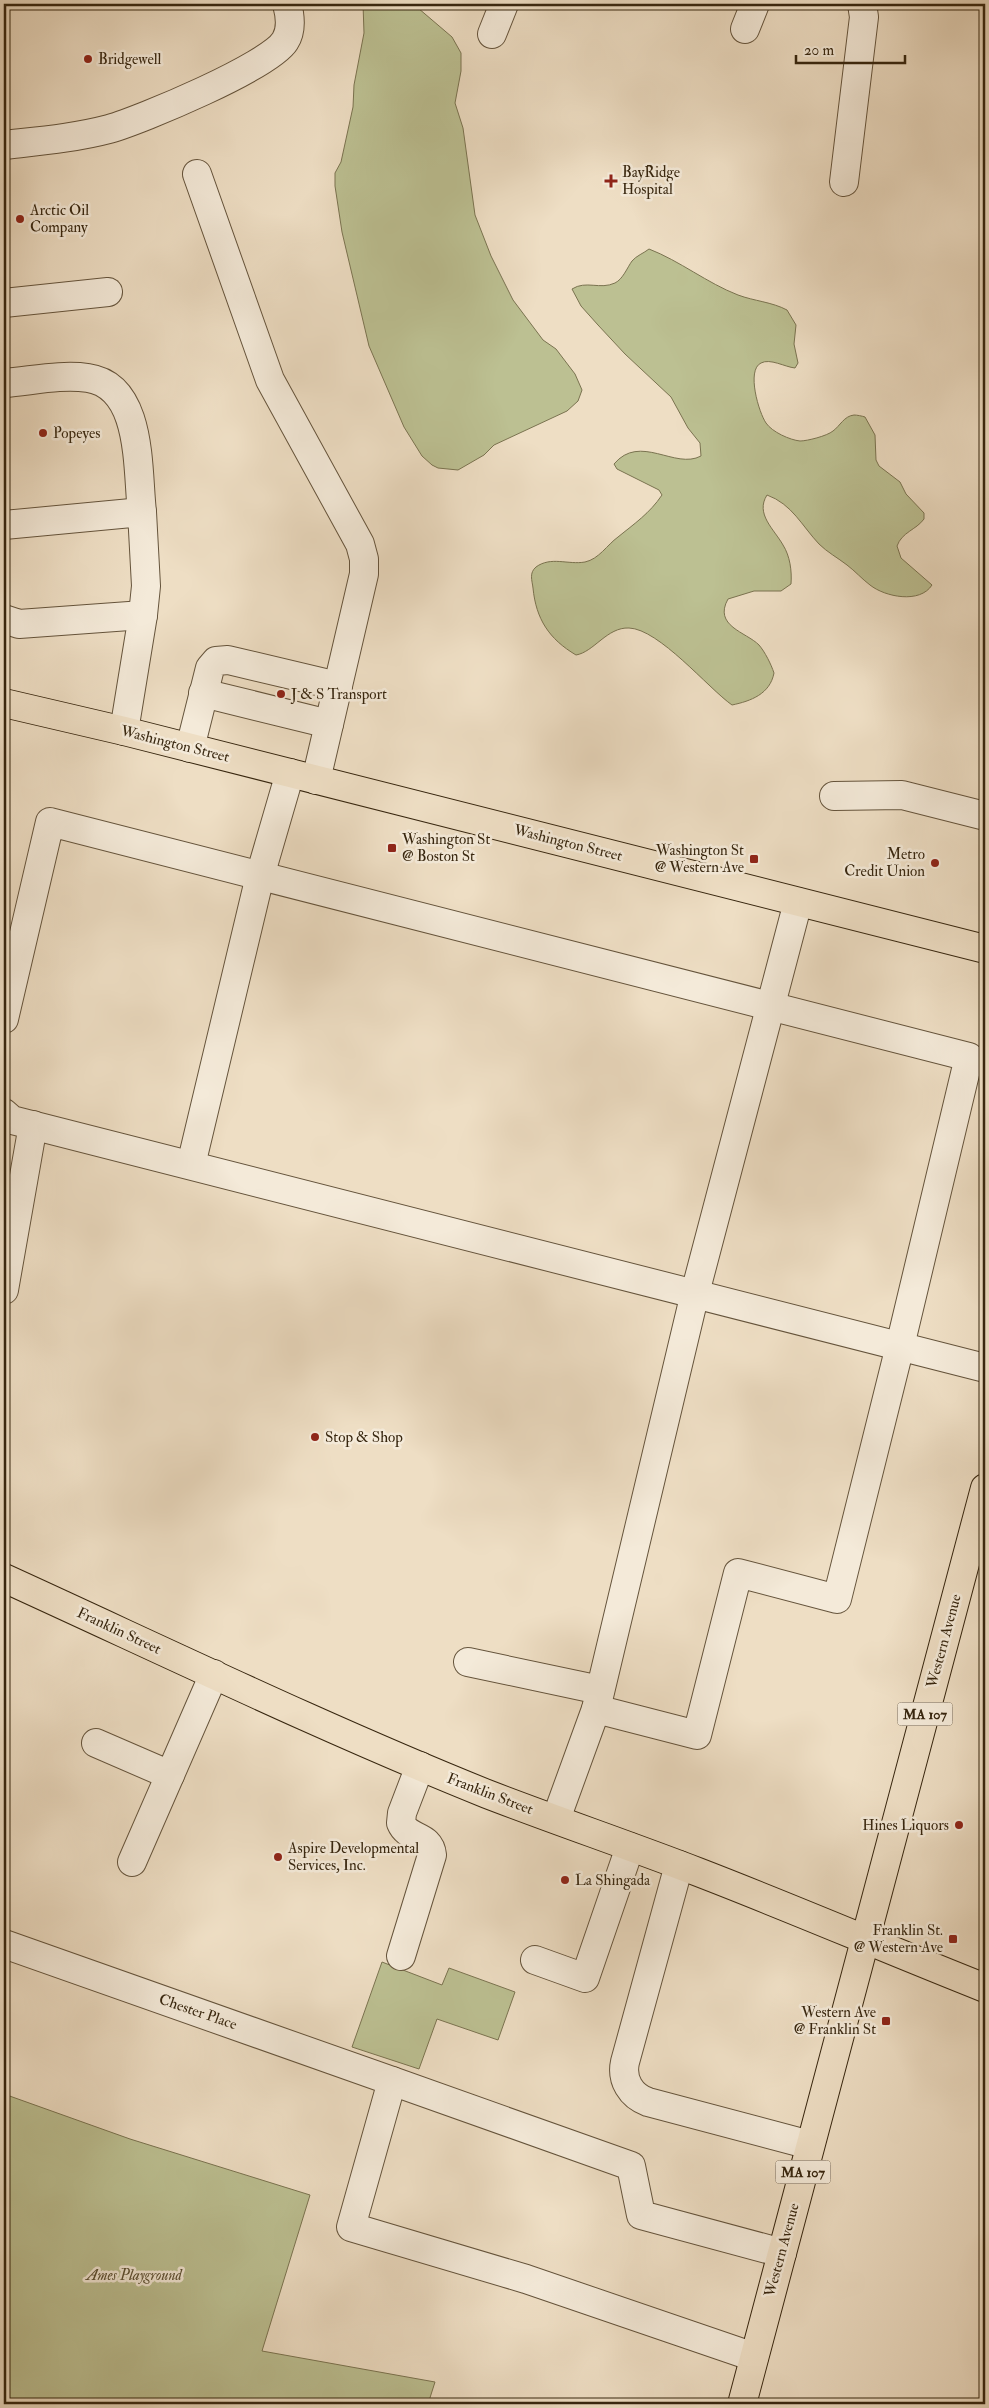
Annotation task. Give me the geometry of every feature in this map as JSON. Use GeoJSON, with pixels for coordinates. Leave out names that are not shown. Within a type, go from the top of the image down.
{"type":"FeatureCollection","features":[{"type":"Feature","properties":{"kind":"main road","name":"Washington Street"},"geometry":{"type":"LineString","coordinates":[[4,703],[124,731],[985,949]]}},
{"type":"Feature","properties":{"kind":"main road","name":"Western Avenue"},"geometry":{"type":"LineString","coordinates":[[742,2404],[985,1488]]}},
{"type":"Feature","properties":{"kind":"main road","name":"Franklin Street"},"geometry":{"type":"LineString","coordinates":[[4,1578],[420,1766],[799,1911],[865,1941],[985,1988]]}},
{"type":"Feature","properties":{"kind":"street"},"geometry":{"type":"LineString","coordinates":[[4,145],[68,138],[122,125],[253,67],[277,51],[288,37],[287,4]]}},
{"type":"Feature","properties":{"kind":"street"},"geometry":{"type":"LineString","coordinates":[[492,34],[504,4]]}},
{"type":"Feature","properties":{"kind":"street"},"geometry":{"type":"LineString","coordinates":[[745,29],[755,4]]}},
{"type":"Feature","properties":{"kind":"street"},"geometry":{"type":"LineString","coordinates":[[844,182],[864,16],[862,4]]}},
{"type":"Feature","properties":{"kind":"street"},"geometry":{"type":"LineString","coordinates":[[197,174],[270,380],[363,551],[364,574],[316,780]]}},
{"type":"Feature","properties":{"kind":"street"},"geometry":{"type":"LineString","coordinates":[[4,303],[108,292]]}},
{"type":"Feature","properties":{"kind":"street"},"geometry":{"type":"LineString","coordinates":[[4,383],[74,377],[90,378],[118,394],[127,407],[132,424],[142,512],[146,586],[124,731]]}},
{"type":"Feature","properties":{"kind":"street"},"geometry":{"type":"LineString","coordinates":[[4,525],[142,512]]}},
{"type":"Feature","properties":{"kind":"street"},"geometry":{"type":"LineString","coordinates":[[4,619],[19,624],[143,615]]}},
{"type":"Feature","properties":{"kind":"street"},"geometry":{"type":"LineString","coordinates":[[190,748],[211,666],[216,661],[225,659],[338,686]]}},
{"type":"Feature","properties":{"kind":"street"},"geometry":{"type":"LineString","coordinates":[[203,693],[329,724]]}},
{"type":"Feature","properties":{"kind":"street"},"geometry":{"type":"LineString","coordinates":[[191,1165],[260,876],[290,773]]}},
{"type":"Feature","properties":{"kind":"street"},"geometry":{"type":"LineString","coordinates":[[834,796],[902,795],[985,816]]}},
{"type":"Feature","properties":{"kind":"street"},"geometry":{"type":"LineString","coordinates":[[4,1020],[50,822],[772,1005],[969,1057],[900,1346],[836,1599],[738,1573],[697,1735],[598,1700],[468,1662]]}},
{"type":"Feature","properties":{"kind":"street"},"geometry":{"type":"LineString","coordinates":[[556,1819],[598,1700],[695,1294],[798,902]]}},
{"type":"Feature","properties":{"kind":"street"},"geometry":{"type":"LineString","coordinates":[[4,1290],[13,1120],[985,1368]]}},
{"type":"Feature","properties":{"kind":"street"},"geometry":{"type":"LineString","coordinates":[[132,1862],[214,1674]]}},
{"type":"Feature","properties":{"kind":"street"},"geometry":{"type":"LineString","coordinates":[[96,1742],[170,1775]]}},
{"type":"Feature","properties":{"kind":"street"},"geometry":{"type":"LineString","coordinates":[[401,1956],[432,1855],[430,1846],[426,1841],[408,1833],[401,1823],[402,1813],[420,1766]]}},
{"type":"Feature","properties":{"kind":"street"},"geometry":{"type":"LineString","coordinates":[[535,1960],[585,1978],[630,1847]]}},
{"type":"Feature","properties":{"kind":"street"},"geometry":{"type":"LineString","coordinates":[[679,1865],[625,2062],[624,2074],[627,2084],[633,2094],[648,2102],[810,2145]]}},
{"type":"Feature","properties":{"kind":"street","name":"Chester Place"},"geometry":{"type":"LineString","coordinates":[[4,1944],[631,2166],[641,2215],[782,2253]]}},
{"type":"Feature","properties":{"kind":"street"},"geometry":{"type":"LineString","coordinates":[[392,2081],[351,2227],[526,2279],[754,2357]]}},
{"type":"Feature","properties":{"kind":"green space"},"geometry":{"type":"Polygon","coordinates":[[[363,4],[416,4],[418,8],[452,37],[461,53],[461,71],[455,103],[463,128],[475,215],[491,256],[513,300],[543,340],[556,349],[575,374],[582,390],[578,401],[567,411],[494,445],[484,455],[458,470],[438,468],[432,465],[422,456],[404,427],[369,346],[342,232],[335,186],[335,173],[341,162],[353,107],[354,85],[364,33],[363,4]]]}},
{"type":"Feature","properties":{"kind":"green space"},"geometry":{"type":"Polygon","coordinates":[[[649,249],[727,290],[787,310],[796,325],[794,344],[798,363],[795,368],[773,362],[761,363],[754,374],[757,401],[766,423],[782,435],[800,441],[830,433],[851,416],[865,417],[875,435],[876,460],[879,466],[900,482],[906,494],[924,513],[924,519],[902,537],[897,546],[901,558],[932,585],[927,591],[919,595],[902,597],[884,593],[870,585],[850,567],[825,550],[790,510],[776,499],[767,495],[764,502],[764,515],[783,545],[789,559],[791,584],[781,591],[754,591],[728,599],[724,608],[728,622],[759,645],[768,658],[774,673],[768,686],[759,695],[753,699],[732,705],[683,660],[654,638],[641,631],[629,628],[614,631],[583,653],[576,655],[551,635],[541,619],[535,599],[532,572],[536,567],[554,561],[579,563],[595,558],[647,513],[662,495],[659,490],[617,469],[614,464],[624,455],[646,452],[680,459],[691,459],[701,456],[700,443],[688,428],[671,397],[625,354],[598,325],[581,306],[572,289],[583,285],[604,286],[615,283],[623,276],[634,259],[649,249]]]}},
{"type":"Feature","properties":{"kind":"green space"},"geometry":{"type":"Polygon","coordinates":[[[382,1962],[442,1985],[449,1968],[515,1992],[498,2040],[437,2019],[419,2069],[352,2047],[382,1962]]]}},
{"type":"Feature","properties":{"kind":"green space","name":"Ames Playground"},"geometry":{"type":"Polygon","coordinates":[[[4,2094],[130,2139],[310,2195],[262,2351],[435,2382],[428,2404],[4,2404],[4,2094]]]}},
{"type":"Feature","properties":{"kind":"place","name":"Bridgewell"},"geometry":{"type":"Point","coordinates":[88,59]}},
{"type":"Feature","properties":{"kind":"place","name":"BayRidge Hospital"},"geometry":{"type":"Point","coordinates":[611,181]}},
{"type":"Feature","properties":{"kind":"place","name":"Arctic Oil Company"},"geometry":{"type":"Point","coordinates":[20,219]}},
{"type":"Feature","properties":{"kind":"place","name":"Popeyes"},"geometry":{"type":"Point","coordinates":[43,433]}},
{"type":"Feature","properties":{"kind":"place","name":"J & S Transport"},"geometry":{"type":"Point","coordinates":[281,694]}},
{"type":"Feature","properties":{"kind":"place","name":"Washington St @ Boston St"},"geometry":{"type":"Point","coordinates":[392,848]}},
{"type":"Feature","properties":{"kind":"place","name":"Washington St @ Western Ave"},"geometry":{"type":"Point","coordinates":[754,859]}},
{"type":"Feature","properties":{"kind":"place","name":"Metro Credit Union"},"geometry":{"type":"Point","coordinates":[935,863]}},
{"type":"Feature","properties":{"kind":"place","name":"Stop & Shop"},"geometry":{"type":"Point","coordinates":[315,1437]}},
{"type":"Feature","properties":{"kind":"place","name":"Hines Liquors"},"geometry":{"type":"Point","coordinates":[959,1825]}},
{"type":"Feature","properties":{"kind":"place","name":"Aspire Developmental Services, Inc."},"geometry":{"type":"Point","coordinates":[278,1857]}},
{"type":"Feature","properties":{"kind":"place","name":"La Shingada"},"geometry":{"type":"Point","coordinates":[565,1880]}},
{"type":"Feature","properties":{"kind":"place","name":"Franklin St. @ Western Ave"},"geometry":{"type":"Point","coordinates":[953,1939]}},
{"type":"Feature","properties":{"kind":"place","name":"Western Ave @ Franklin St"},"geometry":{"type":"Point","coordinates":[886,2021]}}]}
